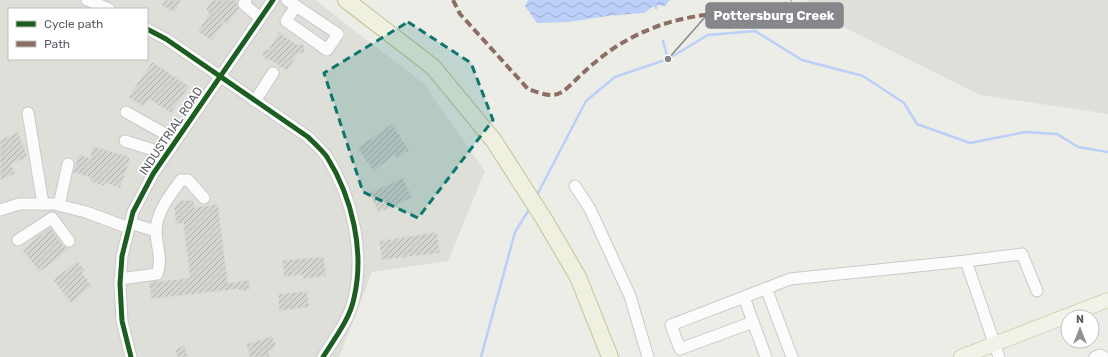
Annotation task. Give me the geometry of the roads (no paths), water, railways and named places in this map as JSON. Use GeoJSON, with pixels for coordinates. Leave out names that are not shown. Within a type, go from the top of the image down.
{"type":"FeatureCollection","features":[{"type":"Feature","properties":{"kind":"highway"},"geometry":{"type":"LineString","coordinates":[[346,0],[433,67],[494,141],[544,219],[578,277],[610,357]]}},
{"type":"Feature","properties":{"kind":"main road"},"geometry":{"type":"LineString","coordinates":[[961,357],[1108,300]]}},
{"type":"Feature","properties":{"kind":"street"},"geometry":{"type":"LineString","coordinates":[[87,0],[109,6]]}},
{"type":"Feature","properties":{"kind":"street"},"geometry":{"type":"LineString","coordinates":[[246,0],[244,4],[260,18]]}},
{"type":"Feature","properties":{"kind":"street","name":"INDUSTRIAL ROAD"},"geometry":{"type":"LineString","coordinates":[[131,357],[122,321],[120,279],[122,256],[133,212],[153,174],[166,154],[273,0]]}},
{"type":"Feature","properties":{"kind":"street"},"geometry":{"type":"LineString","coordinates":[[148,30],[166,39],[308,137],[326,156],[344,191],[354,223],[358,265],[354,299],[342,328],[323,357]]}},
{"type":"Feature","properties":{"kind":"street"},"geometry":{"type":"LineString","coordinates":[[255,101],[273,73]]}},
{"type":"Feature","properties":{"kind":"street"},"geometry":{"type":"LineString","coordinates":[[126,112],[176,140]]}},
{"type":"Feature","properties":{"kind":"street"},"geometry":{"type":"LineString","coordinates":[[28,113],[52,204],[52,218],[69,241]]}},
{"type":"Feature","properties":{"kind":"street"},"geometry":{"type":"LineString","coordinates":[[125,141],[166,154]]}},
{"type":"Feature","properties":{"kind":"street"},"geometry":{"type":"LineString","coordinates":[[52,204],[68,164]]}},
{"type":"Feature","properties":{"kind":"street"},"geometry":{"type":"LineString","coordinates":[[120,279],[157,274],[160,268],[156,231],[159,217],[168,196],[181,180],[188,180],[204,198]]}},
{"type":"Feature","properties":{"kind":"street"},"geometry":{"type":"LineString","coordinates":[[575,186],[590,209],[630,296],[648,357]]}},
{"type":"Feature","properties":{"kind":"street"},"geometry":{"type":"LineString","coordinates":[[0,210],[19,204],[52,204],[86,212],[129,226],[156,231]]}},
{"type":"Feature","properties":{"kind":"street"},"geometry":{"type":"LineString","coordinates":[[18,240],[52,218]]}},
{"type":"Feature","properties":{"kind":"street"},"geometry":{"type":"LineString","coordinates":[[752,322],[680,349],[670,326],[790,279],[1022,254],[1036,291]]}},
{"type":"Feature","properties":{"kind":"street"},"geometry":{"type":"LineString","coordinates":[[966,261],[1000,357]]}},
{"type":"Feature","properties":{"kind":"street"},"geometry":{"type":"LineString","coordinates":[[766,288],[792,357]]}},
{"type":"Feature","properties":{"kind":"street"},"geometry":{"type":"LineString","coordinates":[[744,297],[766,357]]}},
{"type":"Feature","properties":{"kind":"street"},"geometry":{"type":"LineString","coordinates":[[1095,357],[1100,355],[1104,357]]}},
{"type":"Feature","properties":{"kind":"water"},"geometry":{"type":"Polygon","coordinates":[[[528,0],[670,0],[665,6],[655,5],[644,13],[607,16],[569,22],[537,23],[525,6],[528,0]]]}},
{"type":"Feature","properties":{"kind":"waterway"},"geometry":{"type":"LineString","coordinates":[[653,0],[656,8]]}},
{"type":"Feature","properties":{"kind":"waterway"},"geometry":{"type":"LineString","coordinates":[[536,197],[586,101],[615,77],[668,59],[708,35],[755,31],[802,60],[863,76],[904,103],[917,124],[970,143],[1025,132],[1057,134],[1078,147],[1108,152]]}},
{"type":"Feature","properties":{"kind":"waterway"},"geometry":{"type":"LineString","coordinates":[[663,41],[668,59]]}},
{"type":"Feature","properties":{"kind":"waterway"},"geometry":{"type":"LineString","coordinates":[[481,357],[515,232],[530,208]]}},
{"type":"Feature","properties":{"kind":"place","name":"Pottersburg Creek"},"geometry":{"type":"Point","coordinates":[668,59]}}]}
